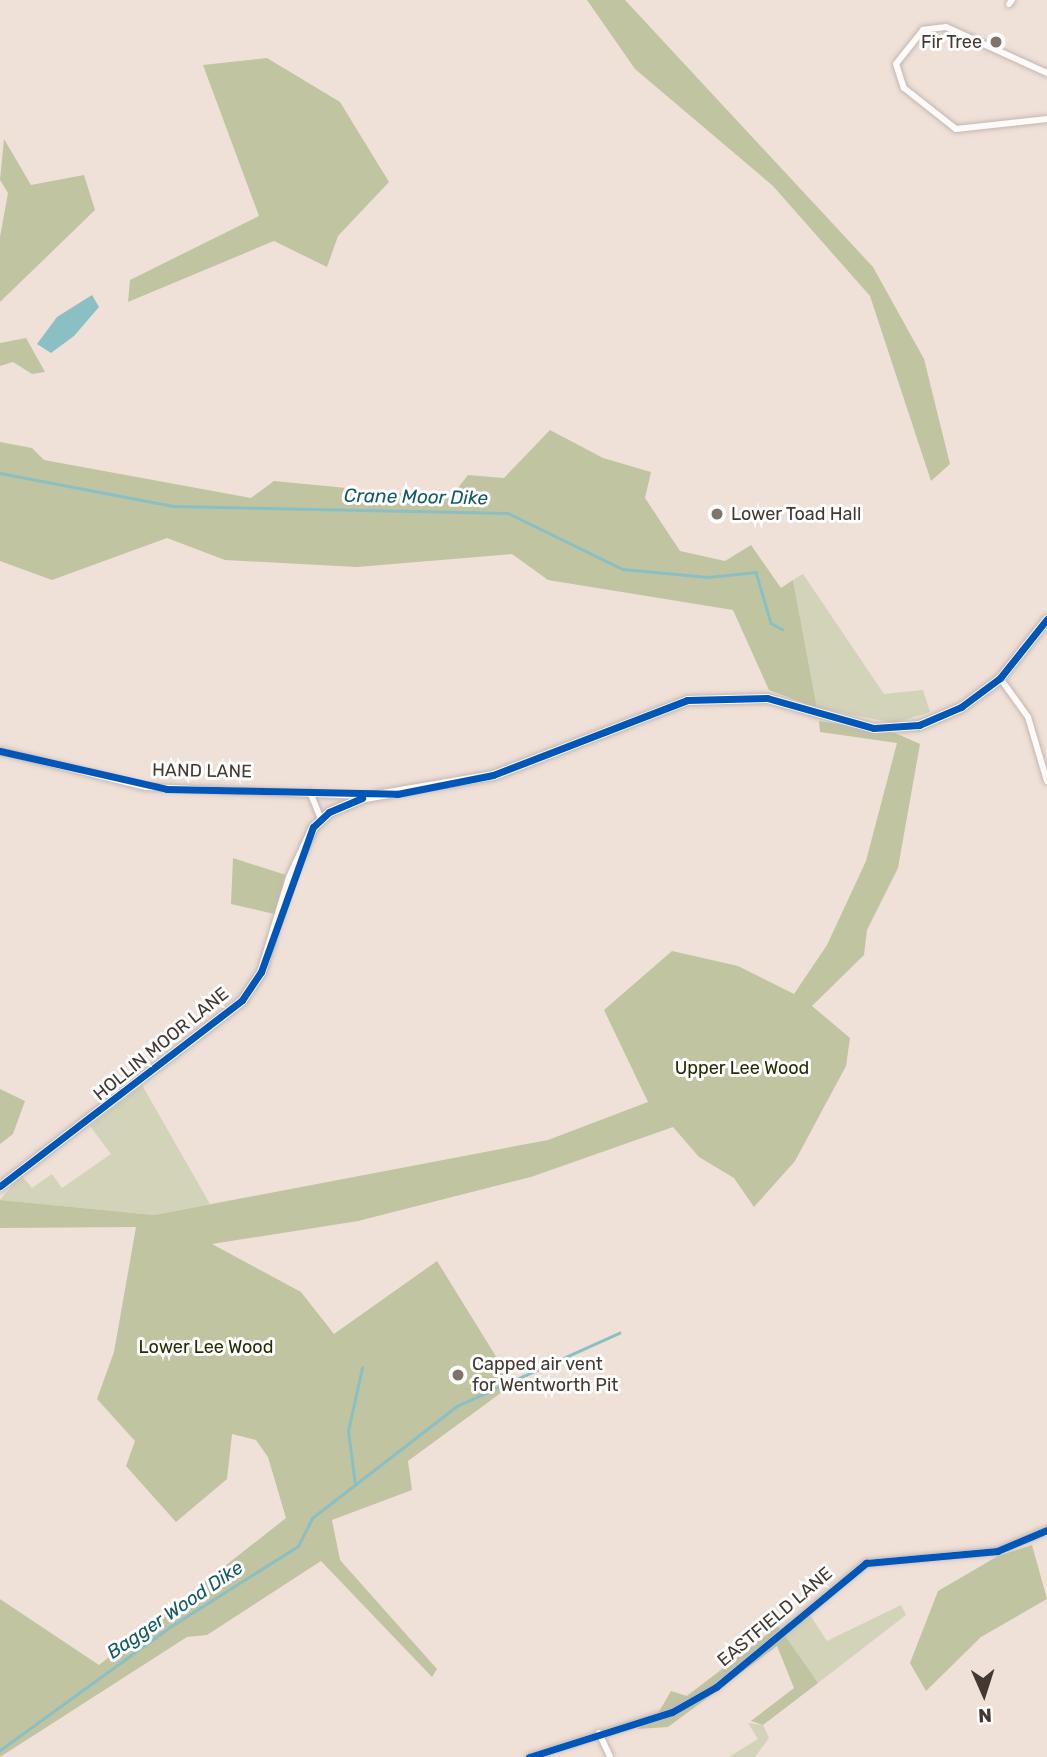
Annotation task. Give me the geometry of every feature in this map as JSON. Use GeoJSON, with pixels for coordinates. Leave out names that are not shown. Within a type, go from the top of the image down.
{"type":"FeatureCollection","features":[{"type":"Feature","properties":{"kind":"street"},"geometry":{"type":"LineString","coordinates":[[1047,73],[946,27],[923,30],[896,64],[904,88],[956,129],[1047,119]]}},
{"type":"Feature","properties":{"kind":"street"},"geometry":{"type":"LineString","coordinates":[[310,792],[321,820],[365,797],[493,775],[687,700],[766,698],[874,728],[913,726],[961,707],[1000,678],[1047,620]]}},
{"type":"Feature","properties":{"kind":"street"},"geometry":{"type":"LineString","coordinates":[[1000,678],[1028,717],[1047,781]]}},
{"type":"Feature","properties":{"kind":"street","name":"HAND LANE"},"geometry":{"type":"LineString","coordinates":[[0,751],[146,786],[310,792],[365,797]]}},
{"type":"Feature","properties":{"kind":"street","name":"HOLLIN MOOR LANE"},"geometry":{"type":"LineString","coordinates":[[0,1186],[242,1000],[261,972],[290,877],[321,820]]}},
{"type":"Feature","properties":{"kind":"street","name":"EASTFIELD LANE"},"geometry":{"type":"LineString","coordinates":[[529,1757],[671,1712],[716,1687],[866,1563],[997,1551],[1047,1530]]}},
{"type":"Feature","properties":{"kind":"street"},"geometry":{"type":"LineString","coordinates":[[599,1733],[610,1757]]}},
{"type":"Feature","properties":{"kind":"green space"},"geometry":{"type":"Polygon","coordinates":[[[587,0],[625,0],[873,267],[924,359],[950,464],[931,481],[870,296],[773,186],[635,69],[587,0]]]}},
{"type":"Feature","properties":{"kind":"green space"},"geometry":{"type":"Polygon","coordinates":[[[267,58],[340,102],[389,182],[338,236],[327,267],[274,241],[128,302],[130,280],[259,216],[203,65],[267,58]]]}},
{"type":"Feature","properties":{"kind":"green space"},"geometry":{"type":"Polygon","coordinates":[[[4,139],[31,185],[84,175],[95,210],[0,302],[0,237],[8,193],[0,180],[4,139]]]}},
{"type":"Feature","properties":{"kind":"green space"},"geometry":{"type":"Polygon","coordinates":[[[26,338],[45,372],[32,374],[13,362],[0,366],[0,343],[26,338]]]}},
{"type":"Feature","properties":{"kind":"green space"},"geometry":{"type":"Polygon","coordinates":[[[550,430],[603,458],[651,472],[645,498],[680,551],[725,561],[751,545],[781,588],[793,580],[817,708],[769,690],[733,610],[548,580],[512,554],[357,567],[225,560],[167,538],[52,580],[0,561],[0,442],[32,448],[44,460],[251,498],[274,481],[450,498],[468,475],[504,478],[550,430]]]}},
{"type":"Feature","properties":{"kind":"green space"},"geometry":{"type":"Polygon","coordinates":[[[803,574],[884,694],[923,690],[930,712],[894,723],[817,708],[793,580],[803,574]]]}},
{"type":"Feature","properties":{"kind":"green space"},"geometry":{"type":"Polygon","coordinates":[[[819,721],[895,733],[920,744],[898,868],[867,930],[864,955],[812,1006],[850,1038],[846,1066],[795,1161],[754,1207],[734,1178],[699,1157],[673,1127],[531,1177],[358,1221],[212,1244],[301,1292],[334,1334],[437,1261],[513,1384],[408,1461],[412,1490],[332,1520],[340,1560],[437,1669],[432,1677],[321,1561],[207,1635],[187,1637],[0,1757],[0,1599],[99,1665],[286,1518],[268,1457],[256,1440],[232,1434],[227,1479],[176,1522],[126,1466],[135,1441],[97,1399],[114,1352],[136,1227],[0,1228],[0,1200],[154,1215],[548,1140],[648,1102],[604,1010],[672,951],[738,966],[794,994],[827,945],[866,861],[897,743],[820,732],[819,721]]]}},
{"type":"Feature","properties":{"kind":"green space"},"geometry":{"type":"Polygon","coordinates":[[[233,858],[286,875],[274,914],[231,904],[233,858]]]}},
{"type":"Feature","properties":{"kind":"green space"},"geometry":{"type":"Polygon","coordinates":[[[142,1085],[210,1204],[154,1215],[0,1200],[21,1175],[32,1188],[52,1174],[62,1188],[111,1154],[90,1126],[142,1085]]]}},
{"type":"Feature","properties":{"kind":"green space"},"geometry":{"type":"Polygon","coordinates":[[[0,1089],[25,1101],[13,1134],[0,1144],[0,1089]]]}},
{"type":"Feature","properties":{"kind":"green space"},"geometry":{"type":"Polygon","coordinates":[[[1032,1545],[1047,1599],[981,1637],[926,1691],[910,1663],[938,1591],[998,1556],[1032,1545]]]}},
{"type":"Feature","properties":{"kind":"green space"},"geometry":{"type":"Polygon","coordinates":[[[901,1605],[906,1615],[818,1683],[781,1638],[810,1615],[827,1641],[901,1605]]]}},
{"type":"Feature","properties":{"kind":"green space"},"geometry":{"type":"Polygon","coordinates":[[[778,1626],[818,1683],[763,1725],[751,1721],[794,1688],[777,1646],[668,1727],[637,1729],[657,1715],[671,1691],[687,1696],[778,1626]]]}},
{"type":"Feature","properties":{"kind":"green space"},"geometry":{"type":"Polygon","coordinates":[[[748,1723],[763,1725],[769,1738],[755,1757],[729,1757],[758,1739],[748,1723]]]}},
{"type":"Feature","properties":{"kind":"water"},"geometry":{"type":"Polygon","coordinates":[[[92,295],[99,307],[74,336],[51,353],[37,344],[57,317],[92,295]]]}},
{"type":"Feature","properties":{"kind":"waterway","name":"Crane Moor Dike"},"geometry":{"type":"LineString","coordinates":[[0,473],[173,506],[508,513],[623,569],[708,577],[756,572],[771,623],[782,629]]}},
{"type":"Feature","properties":{"kind":"waterway","name":"Bagger Wood Dike"},"geometry":{"type":"LineString","coordinates":[[0,1750],[170,1627],[298,1546],[312,1518],[457,1406],[619,1333]]}},
{"type":"Feature","properties":{"kind":"waterway","name":"Bagger Wood Dike"},"geometry":{"type":"LineString","coordinates":[[355,1485],[348,1431],[362,1368]]}},
{"type":"Feature","properties":{"kind":"cycle path"},"geometry":{"type":"LineString","coordinates":[[0,751],[167,789],[397,794],[493,775],[687,700],[767,698],[874,728],[919,725],[961,707],[1000,678],[1047,619]]}},
{"type":"Feature","properties":{"kind":"cycle path"},"geometry":{"type":"LineString","coordinates":[[0,1186],[242,1000],[261,972],[313,827],[329,812],[362,798]]}},
{"type":"Feature","properties":{"kind":"cycle path"},"geometry":{"type":"LineString","coordinates":[[529,1757],[672,1712],[716,1687],[866,1563],[997,1551],[1047,1530]]}},
{"type":"Feature","properties":{"kind":"place","name":"Fir Tree"},"geometry":{"type":"Point","coordinates":[996,42]}},
{"type":"Feature","properties":{"kind":"place","name":"Lower Toad Hall"},"geometry":{"type":"Point","coordinates":[717,514]}},
{"type":"Feature","properties":{"kind":"place","name":"Capped air vent for Wentworth Pit"},"geometry":{"type":"Point","coordinates":[458,1375]}},
{"type":"Feature","properties":{"kind":"park label","name":"Upper Lee Wood"},"geometry":{"type":"Point","coordinates":[742,1068]}},
{"type":"Feature","properties":{"kind":"park label","name":"Lower Lee Wood"},"geometry":{"type":"Point","coordinates":[206,1347]}}]}
